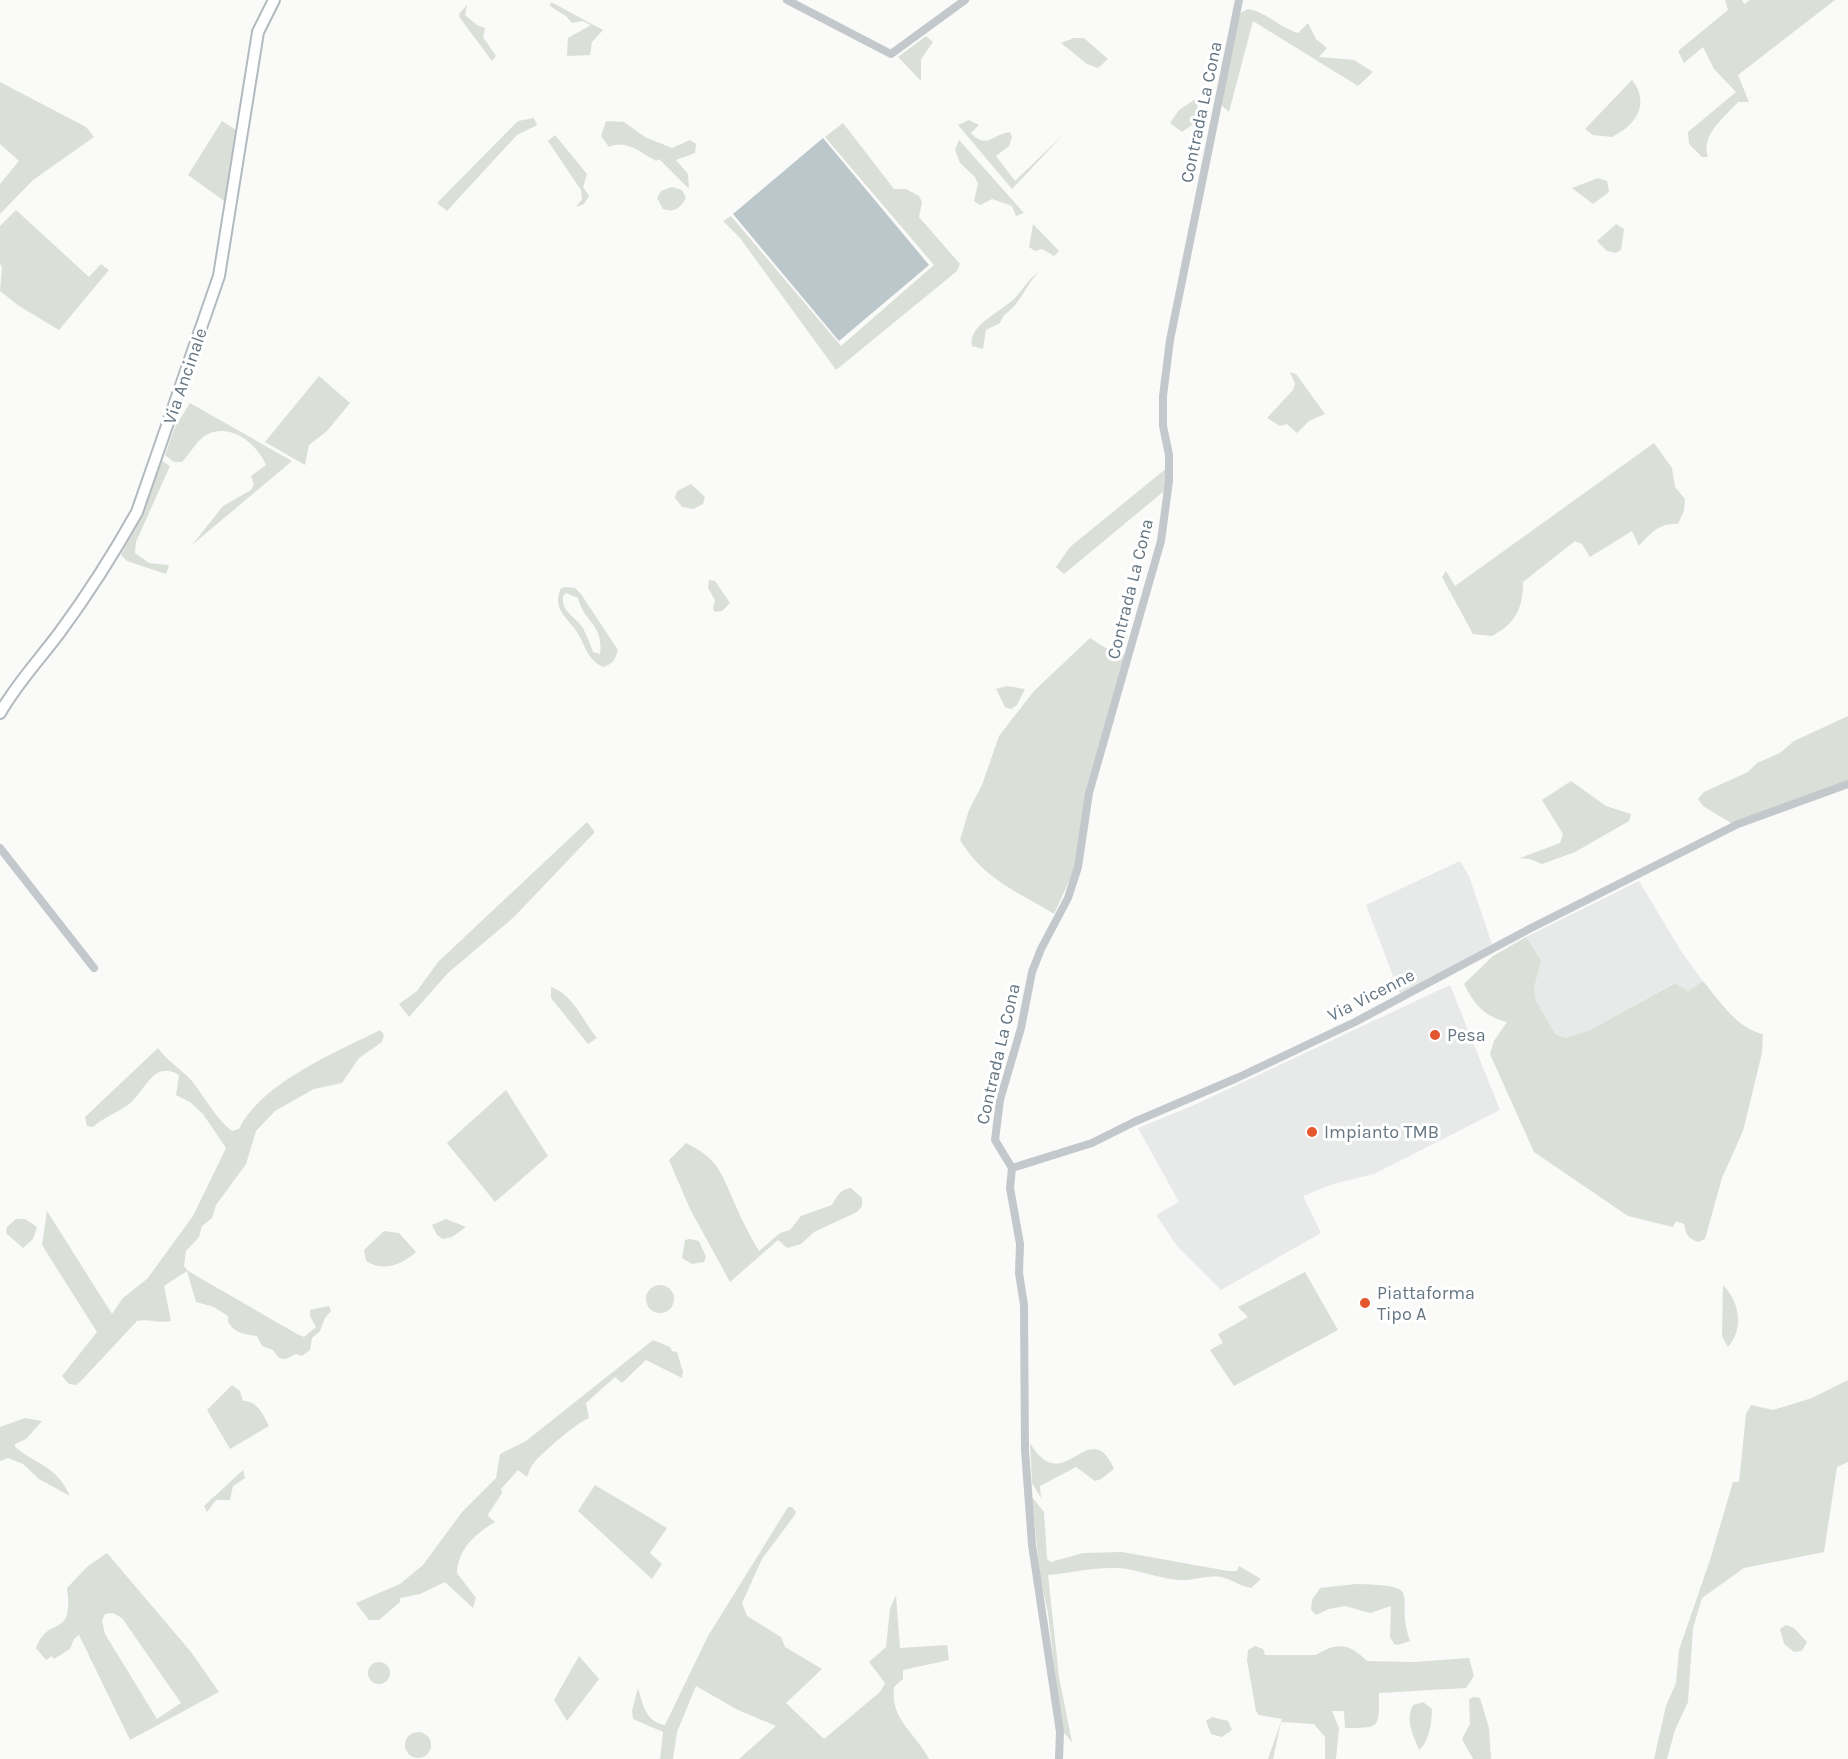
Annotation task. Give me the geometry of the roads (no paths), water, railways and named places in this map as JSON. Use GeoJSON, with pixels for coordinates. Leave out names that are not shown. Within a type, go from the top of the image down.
{"type":"FeatureCollection","features":[{"type":"Feature","properties":{"kind":"main road","name":"Via Ancinale"},"geometry":{"type":"LineString","coordinates":[[0,712],[60,632],[118,546],[137,512],[219,276],[258,32],[274,0]]}},
{"type":"Feature","properties":{"kind":"street"},"geometry":{"type":"LineString","coordinates":[[787,0],[891,54],[965,0]]}},
{"type":"Feature","properties":{"kind":"street","name":"Contrada La Cona"},"geometry":{"type":"LineString","coordinates":[[1012,1168],[995,1140],[1000,1100],[1022,1028],[1032,972],[1041,949],[1068,898],[1078,867],[1089,793],[1161,541],[1169,481],[1169,455],[1163,426],[1163,396],[1170,340],[1239,0]]}},
{"type":"Feature","properties":{"kind":"street","name":"Via Vicenne"},"geometry":{"type":"LineString","coordinates":[[1012,1168],[1092,1143],[1134,1122],[1248,1073],[1355,1022],[1533,927],[1736,825],[1848,784]]}},
{"type":"Feature","properties":{"kind":"street"},"geometry":{"type":"LineString","coordinates":[[0,848],[94,968]]}},
{"type":"Feature","properties":{"kind":"street"},"geometry":{"type":"LineString","coordinates":[[1012,1168],[1010,1188],[1020,1244],[1025,1450],[1031,1533],[1060,1732],[1059,1759]]}},
{"type":"Feature","properties":{"kind":"place","name":"Pesa"},"geometry":{"type":"Point","coordinates":[1435,1035]}},
{"type":"Feature","properties":{"kind":"place","name":"Impianto TMB"},"geometry":{"type":"Point","coordinates":[1312,1132]}},
{"type":"Feature","properties":{"kind":"place","name":"Piattaforma Tipo A"},"geometry":{"type":"Point","coordinates":[1365,1303]}}]}
